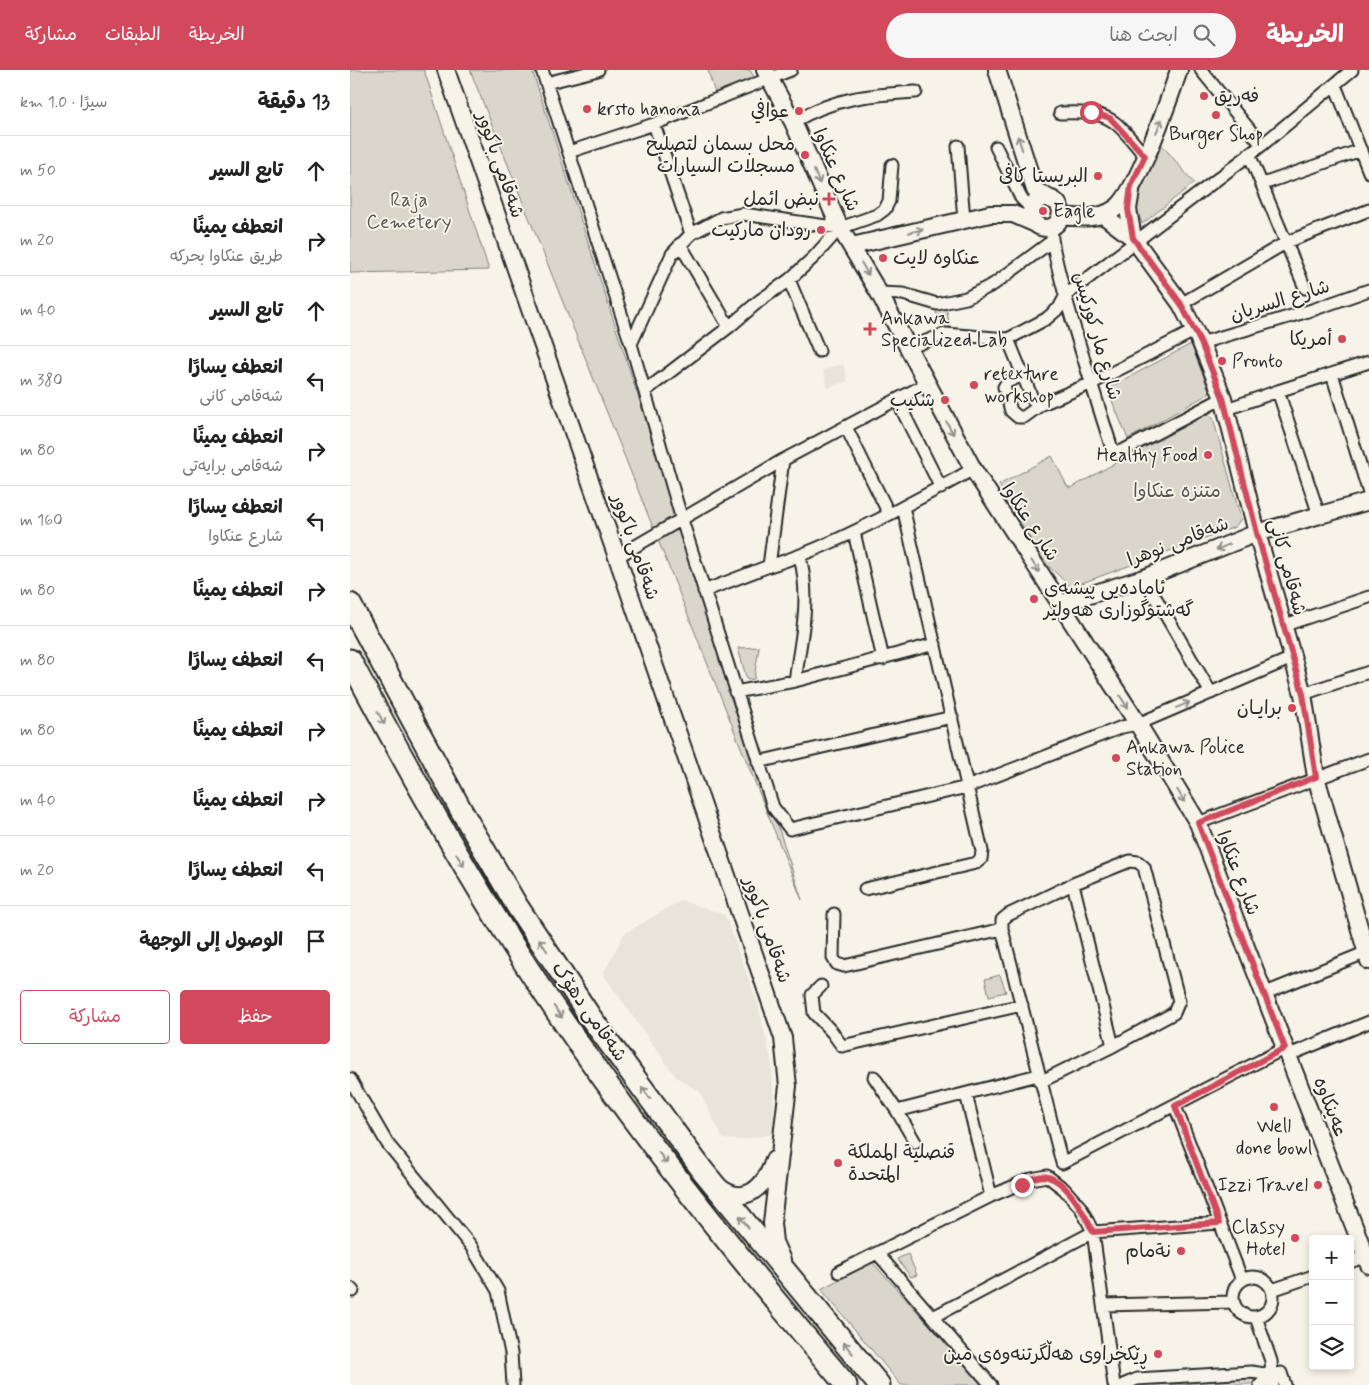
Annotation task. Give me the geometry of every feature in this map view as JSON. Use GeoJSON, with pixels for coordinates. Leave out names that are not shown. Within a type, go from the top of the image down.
{"type":"FeatureCollection","features":[{"type":"Feature","properties":{"kind":"highway","name":"شەقامی دهۆک"},"geometry":{"type":"LineString","coordinates":[[350,604],[395,689],[517,906],[591,1018],[703,1171],[879,1385]]}},
{"type":"Feature","properties":{"kind":"highway","name":"شەقامی دهۆک"},"geometry":{"type":"LineString","coordinates":[[350,660],[450,844],[528,968],[648,1139],[846,1385]]}},
{"type":"Feature","properties":{"kind":"highway"},"geometry":{"type":"LineString","coordinates":[[370,698],[395,689]]}},
{"type":"Feature","properties":{"kind":"street","name":"شەقامی باکوور"},"geometry":{"type":"LineString","coordinates":[[446,70],[618,557],[783,1038],[788,1086],[784,1130]]}},
{"type":"Feature","properties":{"kind":"street"},"geometry":{"type":"LineString","coordinates":[[542,70],[631,344],[682,520],[735,692],[773,807],[790,829],[967,787],[1122,727],[1138,724],[1292,658]]}},
{"type":"Feature","properties":{"kind":"street"},"geometry":{"type":"LineString","coordinates":[[546,83],[598,70]]}},
{"type":"Feature","properties":{"kind":"street"},"geometry":{"type":"LineString","coordinates":[[569,152],[654,124],[767,75],[791,70]]}},
{"type":"Feature","properties":{"kind":"street"},"geometry":{"type":"LineString","coordinates":[[879,293],[903,294],[937,304],[966,298],[994,284],[1055,228],[1059,206],[1035,190],[998,70]]}},
{"type":"Feature","properties":{"kind":"street"},"geometry":{"type":"LineString","coordinates":[[996,147],[1021,198],[1044,228],[1055,228],[1081,218],[1103,215],[1118,207],[1131,186],[1159,127],[1179,70]]}},
{"type":"Feature","properties":{"kind":"street"},"geometry":{"type":"LineString","coordinates":[[1201,70],[1262,145]]}},
{"type":"Feature","properties":{"kind":"street"},"geometry":{"type":"LineString","coordinates":[[908,348],[945,334],[978,335],[1008,339],[1046,319],[1060,308],[1066,295],[1135,240],[1262,145],[1352,70]]}},
{"type":"Feature","properties":{"kind":"street","name":"شارع عنكاوا"},"geometry":{"type":"LineString","coordinates":[[767,75],[793,122],[840,228],[879,293],[973,470],[1138,724],[1198,823],[1263,994],[1287,1051]]}},
{"type":"Feature","properties":{"kind":"street"},"geometry":{"type":"LineString","coordinates":[[1335,85],[1369,172]]}},
{"type":"Feature","properties":{"kind":"street"},"geometry":{"type":"LineString","coordinates":[[793,122],[816,109],[865,95],[916,92]]}},
{"type":"Feature","properties":{"kind":"street"},"geometry":{"type":"LineString","coordinates":[[1060,113],[1091,112],[1110,118],[1145,156]]}},
{"type":"Feature","properties":{"kind":"street"},"geometry":{"type":"LineString","coordinates":[[654,124],[691,234]]}},
{"type":"Feature","properties":{"kind":"street"},"geometry":{"type":"LineString","coordinates":[[958,146],[964,220]]}},
{"type":"Feature","properties":{"kind":"street"},"geometry":{"type":"LineString","coordinates":[[1263,184],[1361,150]]}},
{"type":"Feature","properties":{"kind":"street"},"geometry":{"type":"LineString","coordinates":[[1249,154],[1305,288]]}},
{"type":"Feature","properties":{"kind":"street"},"geometry":{"type":"LineString","coordinates":[[631,344],[672,254],[691,234],[721,218],[744,214],[840,228],[877,215],[885,209],[888,201],[892,165]]}},
{"type":"Feature","properties":{"kind":"street"},"geometry":{"type":"LineString","coordinates":[[1131,186],[1128,209],[1135,240]]}},
{"type":"Feature","properties":{"kind":"street"},"geometry":{"type":"LineString","coordinates":[[1034,216],[1039,200],[1052,200]]}},
{"type":"Feature","properties":{"kind":"street"},"geometry":{"type":"LineString","coordinates":[[1181,304],[1287,242],[1369,210]]}},
{"type":"Feature","properties":{"kind":"street"},"geometry":{"type":"LineString","coordinates":[[852,246],[1002,213],[1034,216]]}},
{"type":"Feature","properties":{"kind":"street","name":"شەقامی کانی"},"geometry":{"type":"LineString","coordinates":[[1103,215],[1135,240],[1181,304],[1198,337],[1225,403],[1257,533],[1282,626],[1303,694],[1316,777],[1368,956]]}},
{"type":"Feature","properties":{"kind":"street"},"geometry":{"type":"LineString","coordinates":[[645,391],[729,327],[759,301],[790,280],[840,228]]}},
{"type":"Feature","properties":{"kind":"street","name":"شارع مار كوركيس"},"geometry":{"type":"LineString","coordinates":[[1055,228],[1066,295],[1112,449],[1118,452],[1225,403]]}},
{"type":"Feature","properties":{"kind":"street"},"geometry":{"type":"LineString","coordinates":[[680,244],[729,327]]}},
{"type":"Feature","properties":{"kind":"street"},"geometry":{"type":"LineString","coordinates":[[790,280],[819,351]]}},
{"type":"Feature","properties":{"kind":"street","name":"شارع السريان"},"geometry":{"type":"LineString","coordinates":[[1023,375],[1007,382],[1004,387],[1011,411],[1014,415],[1024,417],[1042,404],[1198,337],[1315,310],[1369,290]]}},
{"type":"Feature","properties":{"kind":"street"},"geometry":{"type":"LineString","coordinates":[[1008,339],[1033,400],[1042,404]]}},
{"type":"Feature","properties":{"kind":"street"},"geometry":{"type":"LineString","coordinates":[[1225,403],[1278,391],[1369,362]]}},
{"type":"Feature","properties":{"kind":"street"},"geometry":{"type":"LineString","coordinates":[[1332,374],[1364,452],[1369,494]]}},
{"type":"Feature","properties":{"kind":"street"},"geometry":{"type":"LineString","coordinates":[[618,557],[783,460],[926,384]]}},
{"type":"Feature","properties":{"kind":"street"},"geometry":{"type":"LineString","coordinates":[[1278,391],[1318,515]]}},
{"type":"Feature","properties":{"kind":"street"},"geometry":{"type":"LineString","coordinates":[[897,400],[941,488]]}},
{"type":"Feature","properties":{"kind":"street"},"geometry":{"type":"LineString","coordinates":[[846,427],[890,514]]}},
{"type":"Feature","properties":{"kind":"street"},"geometry":{"type":"LineString","coordinates":[[769,566],[783,460]]}},
{"type":"Feature","properties":{"kind":"street"},"geometry":{"type":"LineString","coordinates":[[704,591],[769,566],[800,557],[890,514],[973,470]]}},
{"type":"Feature","properties":{"kind":"street","name":"شەقامی نوهرا"},"geometry":{"type":"LineString","coordinates":[[1060,604],[1144,578],[1257,533],[1369,501]]}},
{"type":"Feature","properties":{"kind":"street"},"geometry":{"type":"LineString","coordinates":[[866,889],[976,863],[981,859],[982,851],[903,507]]}},
{"type":"Feature","properties":{"kind":"street"},"geometry":{"type":"LineString","coordinates":[[854,532],[883,659]]}},
{"type":"Feature","properties":{"kind":"street"},"geometry":{"type":"LineString","coordinates":[[795,681],[805,610],[806,579],[800,557]]}},
{"type":"Feature","properties":{"kind":"street"},"geometry":{"type":"LineString","coordinates":[[1144,578],[1211,693]]}},
{"type":"Feature","properties":{"kind":"street"},"geometry":{"type":"LineString","coordinates":[[1282,626],[1369,597]]}},
{"type":"Feature","properties":{"kind":"street"},"geometry":{"type":"LineString","coordinates":[[735,692],[795,681],[935,644]]}},
{"type":"Feature","properties":{"kind":"street"},"geometry":{"type":"LineString","coordinates":[[1303,694],[1369,672]]}},
{"type":"Feature","properties":{"kind":"street"},"geometry":{"type":"LineString","coordinates":[[758,762],[952,717]]}},
{"type":"Feature","properties":{"kind":"street"},"geometry":{"type":"LineString","coordinates":[[1198,823],[1316,777],[1369,759]]}},
{"type":"Feature","properties":{"kind":"street"},"geometry":{"type":"LineString","coordinates":[[897,1112],[1039,1078],[1112,1046],[1174,1012],[1179,1001],[1144,867],[1138,862],[1130,861],[1073,884],[1008,915],[1002,920],[1002,929],[1039,1078],[1062,1163],[1287,1051],[1369,1022]]}},
{"type":"Feature","properties":{"kind":"street"},"geometry":{"type":"LineString","coordinates":[[1073,884],[1112,1046]]}},
{"type":"Feature","properties":{"kind":"street"},"geometry":{"type":"LineString","coordinates":[[834,914],[833,958],[837,964],[844,966],[1002,929]]}},
{"type":"Feature","properties":{"kind":"street"},"geometry":{"type":"LineString","coordinates":[[1263,994],[1368,956]]}},
{"type":"Feature","properties":{"kind":"street"},"geometry":{"type":"LineString","coordinates":[[822,986],[812,995],[814,1012],[842,1046],[1022,1005]]}},
{"type":"Feature","properties":{"kind":"street","name":"عەینکاوە"},"geometry":{"type":"LineString","coordinates":[[1287,1051],[1362,1261]]}},
{"type":"Feature","properties":{"kind":"street"},"geometry":{"type":"LineString","coordinates":[[874,1078],[915,1142]]}},
{"type":"Feature","properties":{"kind":"street"},"geometry":{"type":"LineString","coordinates":[[350,1079],[387,1143],[472,1246],[498,1292],[511,1354],[513,1385]]}},
{"type":"Feature","properties":{"kind":"street"},"geometry":{"type":"LineString","coordinates":[[966,1094],[991,1196]]}},
{"type":"Feature","properties":{"kind":"street"},"geometry":{"type":"LineString","coordinates":[[1175,1106],[1242,1280]]}},
{"type":"Feature","properties":{"kind":"street"},"geometry":{"type":"LineString","coordinates":[[703,1171],[719,1187],[729,1193],[740,1194],[755,1190],[768,1176],[784,1130]]}},
{"type":"Feature","properties":{"kind":"street"},"geometry":{"type":"LineString","coordinates":[[784,1130],[772,1232],[777,1250],[798,1288]]}},
{"type":"Feature","properties":{"kind":"street"},"geometry":{"type":"LineString","coordinates":[[839,1272],[991,1196],[1031,1179],[1047,1176],[1055,1180],[1081,1208],[1093,1232],[1114,1385]]}},
{"type":"Feature","properties":{"kind":"street"},"geometry":{"type":"LineString","coordinates":[[933,1317],[1093,1232],[1219,1223]]}},
{"type":"Feature","properties":{"kind":"street"},"geometry":{"type":"LineString","coordinates":[[878,1254],[991,1385]]}},
{"type":"Feature","properties":{"kind":"street"},"geometry":{"type":"LineString","coordinates":[[1272,1290],[1309,1277]]}},
{"type":"Feature","properties":{"kind":"street"},"geometry":{"type":"LineString","coordinates":[[1248,1278],[1260,1278],[1270,1285],[1272,1290],[1274,1296],[1271,1308],[1267,1313],[1256,1318],[1244,1316],[1233,1302],[1234,1290],[1242,1280],[1248,1278]]}},
{"type":"Feature","properties":{"kind":"street"},"geometry":{"type":"LineString","coordinates":[[1103,1305],[1233,1302]]}},
{"type":"Feature","properties":{"kind":"street"},"geometry":{"type":"LineString","coordinates":[[1256,1318],[1271,1361],[1272,1380]]}},
{"type":"Feature","properties":{"kind":"street"},"geometry":{"type":"LineString","coordinates":[[1122,1385],[1137,1379],[1251,1372],[1272,1380]]}},
{"type":"Feature","properties":{"kind":"street"},"geometry":{"type":"LineString","coordinates":[[1260,1385],[1272,1380],[1281,1373],[1285,1385]]}},
{"type":"Feature","properties":{"kind":"shaded area"},"geometry":{"type":"Polygon","coordinates":[[[843,364],[848,381],[828,388],[823,370],[843,364]]]}},
{"type":"Feature","properties":{"kind":"shaded area"},"geometry":{"type":"Polygon","coordinates":[[[681,900],[725,915],[758,1004],[772,1065],[775,1134],[738,1140],[723,1139],[700,1092],[676,1077],[603,974],[624,934],[681,900]]]}},
{"type":"Feature","properties":{"kind":"green space","name":"Raja Cemetery"},"geometry":{"type":"Polygon","coordinates":[[[350,70],[424,70],[489,270],[350,273],[350,70]]]}},
{"type":"Feature","properties":{"kind":"green space"},"geometry":{"type":"Polygon","coordinates":[[[470,70],[532,70],[802,900],[470,70]]]}},
{"type":"Feature","properties":{"kind":"green space"},"geometry":{"type":"Polygon","coordinates":[[[708,70],[750,70],[756,81],[716,97],[708,70]]]}},
{"type":"Feature","properties":{"kind":"green space"},"geometry":{"type":"Polygon","coordinates":[[[1162,145],[1194,183],[1142,224],[1136,206],[1140,192],[1162,145]]]}},
{"type":"Feature","properties":{"kind":"green space"},"geometry":{"type":"Polygon","coordinates":[[[946,307],[950,327],[943,329],[936,312],[946,307]]]}},
{"type":"Feature","properties":{"kind":"green space"},"geometry":{"type":"Polygon","coordinates":[[[1191,344],[1210,393],[1128,439],[1107,389],[1191,344]]]}},
{"type":"Feature","properties":{"kind":"green space","name":"متنزه عنكاوا"},"geometry":{"type":"Polygon","coordinates":[[[1208,414],[1213,418],[1241,519],[1235,527],[1071,587],[1042,560],[999,485],[1052,456],[1067,486],[1071,488],[1201,415],[1208,414]]]}},
{"type":"Feature","properties":{"kind":"green space"},"geometry":{"type":"Polygon","coordinates":[[[759,647],[754,679],[747,680],[738,648],[759,647]]]}},
{"type":"Feature","properties":{"kind":"green space"},"geometry":{"type":"Polygon","coordinates":[[[1000,975],[1006,992],[989,996],[985,979],[1000,975]]]}},
{"type":"Feature","properties":{"kind":"green space"},"geometry":{"type":"Polygon","coordinates":[[[908,1254],[917,1275],[911,1277],[897,1259],[908,1254]]]}},
{"type":"Feature","properties":{"kind":"green space"},"geometry":{"type":"Polygon","coordinates":[[[872,1262],[984,1385],[901,1385],[821,1289],[872,1262]]]}},
{"type":"Feature","properties":{"kind":"green space"},"geometry":{"type":"Polygon","coordinates":[[[1258,1379],[1251,1384],[1152,1385],[1258,1379]]]}},
{"type":"Feature","properties":{"kind":"place","name":"فەریق"},"geometry":{"type":"Point","coordinates":[1204,96]}},
{"type":"Feature","properties":{"kind":"place","name":"krsto hanona"},"geometry":{"type":"Point","coordinates":[587,109]}},
{"type":"Feature","properties":{"kind":"place","name":"عوافي"},"geometry":{"type":"Point","coordinates":[799,111]}},
{"type":"Feature","properties":{"kind":"place","name":"Burger Shop"},"geometry":{"type":"Point","coordinates":[1216,115]}},
{"type":"Feature","properties":{"kind":"place","name":"محل بسمان لتصليح مسجلات السيارات"},"geometry":{"type":"Point","coordinates":[805,155]}},
{"type":"Feature","properties":{"kind":"place","name":"البریستا كافی"},"geometry":{"type":"Point","coordinates":[1098,176]}},
{"type":"Feature","properties":{"kind":"place","name":"نبض ائمل"},"geometry":{"type":"Point","coordinates":[829,199]}},
{"type":"Feature","properties":{"kind":"place","name":"Eagle"},"geometry":{"type":"Point","coordinates":[1043,211]}},
{"type":"Feature","properties":{"kind":"place","name":"رودان ماركيت"},"geometry":{"type":"Point","coordinates":[821,230]}},
{"type":"Feature","properties":{"kind":"place","name":"عنكاوه لايت"},"geometry":{"type":"Point","coordinates":[883,258]}},
{"type":"Feature","properties":{"kind":"place","name":"Ankawa Specialized Lab"},"geometry":{"type":"Point","coordinates":[870,329]}},
{"type":"Feature","properties":{"kind":"place","name":"أمريكا"},"geometry":{"type":"Point","coordinates":[1342,339]}},
{"type":"Feature","properties":{"kind":"place","name":"Pronto"},"geometry":{"type":"Point","coordinates":[1222,361]}},
{"type":"Feature","properties":{"kind":"place","name":"retexture workshop"},"geometry":{"type":"Point","coordinates":[974,385]}},
{"type":"Feature","properties":{"kind":"place","name":"شكيب"},"geometry":{"type":"Point","coordinates":[945,400]}},
{"type":"Feature","properties":{"kind":"place","name":"Healthy Food"},"geometry":{"type":"Point","coordinates":[1208,455]}},
{"type":"Feature","properties":{"kind":"place","name":"ئاماده‌یی پیشه‌ی گه‌شتوگوزاری هه‌ولێر"},"geometry":{"type":"Point","coordinates":[1034,599]}},
{"type":"Feature","properties":{"kind":"place","name":"برایـان"},"geometry":{"type":"Point","coordinates":[1292,708]}},
{"type":"Feature","properties":{"kind":"place","name":"Ankawa Police Station"},"geometry":{"type":"Point","coordinates":[1116,758]}},
{"type":"Feature","properties":{"kind":"place","name":"Well done bowl"},"geometry":{"type":"Point","coordinates":[1274,1107]}},
{"type":"Feature","properties":{"kind":"place","name":"قنصلية المملكة المتحدة"},"geometry":{"type":"Point","coordinates":[838,1163]}},
{"type":"Feature","properties":{"kind":"place","name":"Izzi Travel"},"geometry":{"type":"Point","coordinates":[1318,1185]}},
{"type":"Feature","properties":{"kind":"place","name":"Classy Hotel"},"geometry":{"type":"Point","coordinates":[1295,1238]}},
{"type":"Feature","properties":{"kind":"place","name":"نةمام"},"geometry":{"type":"Point","coordinates":[1181,1251]}},
{"type":"Feature","properties":{"kind":"place","name":"ڕێکخراوی هەڵگرتنەوەی مین"},"geometry":{"type":"Point","coordinates":[1158,1354]}},
{"type":"Feature","properties":{"kind":"route"},"geometry":{"type":"LineString","coordinates":[[1022,1185],[1031,1179],[1039,1177],[1047,1176],[1055,1180],[1081,1208],[1093,1232],[1219,1223],[1175,1106],[1285,1048],[1198,823],[1316,777],[1303,694],[1282,626],[1223,398],[1201,343],[1181,304],[1133,238],[1128,209],[1131,186],[1145,156],[1110,118],[1091,112]]}}]}
